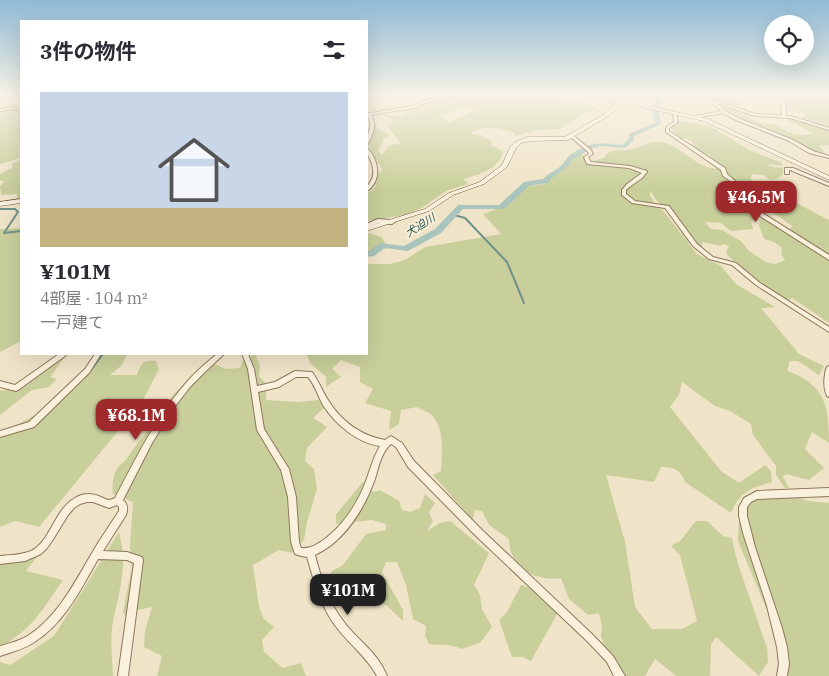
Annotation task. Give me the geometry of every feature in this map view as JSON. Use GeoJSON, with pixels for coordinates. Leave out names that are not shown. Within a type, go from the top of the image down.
{"type":"FeatureCollection","features":[{"type":"Feature","properties":{"kind":"main road"},"geometry":{"type":"LineString","coordinates":[[368,227],[392,222],[427,210],[451,194],[482,183],[505,166],[513,147],[519,142],[528,139],[560,140],[572,136],[589,126]]}},
{"type":"Feature","properties":{"kind":"main road"},"geometry":{"type":"LineString","coordinates":[[720,126],[829,178]]}},
{"type":"Feature","properties":{"kind":"main road"},"geometry":{"type":"LineString","coordinates":[[0,204],[20,201]]}},
{"type":"Feature","properties":{"kind":"street"},"geometry":{"type":"LineString","coordinates":[[368,141],[373,126]]}},
{"type":"Feature","properties":{"kind":"street"},"geometry":{"type":"LineString","coordinates":[[670,126],[666,128],[667,131],[723,169],[726,175],[738,185],[739,197],[743,204],[829,258]]}},
{"type":"Feature","properties":{"kind":"street"},"geometry":{"type":"LineString","coordinates":[[753,126],[811,152],[829,157]]}},
{"type":"Feature","properties":{"kind":"street"},"geometry":{"type":"LineString","coordinates":[[572,136],[590,151],[591,154],[586,157],[589,163],[630,167],[645,172],[642,177],[630,182],[624,190],[624,194],[629,199],[667,208],[696,245],[711,258],[734,264],[758,284],[829,330]]}},
{"type":"Feature","properties":{"kind":"street"},"geometry":{"type":"LineString","coordinates":[[368,150],[377,170],[374,184],[368,189]]}},
{"type":"Feature","properties":{"kind":"street"},"geometry":{"type":"LineString","coordinates":[[787,173],[786,169],[791,169],[829,185]]}},
{"type":"Feature","properties":{"kind":"street"},"geometry":{"type":"LineString","coordinates":[[0,384],[16,388],[62,355]]}},
{"type":"Feature","properties":{"kind":"street"},"geometry":{"type":"LineString","coordinates":[[0,434],[31,424],[87,371],[97,355]]}},
{"type":"Feature","properties":{"kind":"street"},"geometry":{"type":"LineString","coordinates":[[0,560],[24,557],[38,551],[69,508],[80,500],[88,497],[109,504],[118,500],[151,437],[166,413],[195,379],[220,355]]}},
{"type":"Feature","properties":{"kind":"street"},"geometry":{"type":"LineString","coordinates":[[245,355],[251,368],[260,430],[285,468],[292,497],[294,542],[298,551],[310,553],[344,528],[371,480],[384,443]]}},
{"type":"Feature","properties":{"kind":"street"},"geometry":{"type":"LineString","coordinates":[[829,369],[826,382],[829,394]]}},
{"type":"Feature","properties":{"kind":"street"},"geometry":{"type":"LineString","coordinates":[[254,390],[277,385],[295,374],[310,374],[316,381],[325,402],[346,425],[373,443],[384,443],[391,439],[399,445],[411,464],[479,533],[590,638],[610,659],[620,676]]}},
{"type":"Feature","properties":{"kind":"street"},"geometry":{"type":"LineString","coordinates":[[782,676],[785,670],[782,644],[751,549],[742,509],[746,500],[757,495],[829,492]]}},
{"type":"Feature","properties":{"kind":"street"},"geometry":{"type":"LineString","coordinates":[[0,651],[27,643],[46,628],[72,596],[95,555],[123,512],[123,505],[118,500]]}},
{"type":"Feature","properties":{"kind":"street"},"geometry":{"type":"LineString","coordinates":[[310,553],[331,612],[348,634],[375,659],[382,676]]}},
{"type":"Feature","properties":{"kind":"street"},"geometry":{"type":"LineString","coordinates":[[95,555],[128,556],[139,560],[123,676]]}},
{"type":"Feature","properties":{"kind":"green space"},"geometry":{"type":"Polygon","coordinates":[[[0,126],[20,126],[20,158],[0,164],[0,126]]]}},
{"type":"Feature","properties":{"kind":"green space"},"geometry":{"type":"Polygon","coordinates":[[[370,126],[377,126],[377,128],[390,136],[384,138],[378,150],[382,155],[389,145],[401,144],[387,126],[566,126],[560,129],[538,130],[516,136],[515,133],[498,128],[486,128],[475,131],[470,134],[480,135],[492,142],[491,145],[503,152],[501,158],[493,167],[463,179],[468,184],[446,191],[422,208],[405,215],[368,221],[368,192],[375,188],[376,173],[382,172],[381,167],[368,146],[370,126]]]}},
{"type":"Feature","properties":{"kind":"green space"},"geometry":{"type":"Polygon","coordinates":[[[672,126],[710,126],[749,150],[782,163],[782,166],[770,164],[768,166],[783,168],[783,174],[777,179],[770,180],[763,175],[752,174],[750,179],[829,220],[829,256],[787,230],[793,227],[731,182],[727,182],[733,187],[730,191],[723,190],[731,198],[721,206],[752,211],[757,217],[751,221],[753,229],[731,231],[721,223],[705,222],[711,229],[722,230],[741,241],[749,251],[766,262],[775,264],[785,260],[781,254],[782,248],[774,242],[764,239],[759,225],[762,216],[829,260],[829,323],[792,298],[787,301],[761,284],[728,256],[726,252],[729,246],[702,242],[702,253],[696,249],[686,239],[651,191],[650,195],[655,204],[644,204],[620,194],[635,203],[662,209],[697,254],[721,266],[736,284],[775,307],[761,308],[799,354],[824,366],[819,375],[798,361],[790,361],[787,371],[800,376],[810,383],[817,390],[826,407],[829,443],[812,432],[805,449],[824,468],[809,480],[786,474],[783,477],[789,488],[785,488],[776,475],[776,466],[753,435],[751,424],[730,411],[715,406],[682,382],[679,395],[670,407],[721,471],[739,483],[765,465],[771,471],[772,482],[742,495],[731,513],[685,482],[679,472],[670,468],[661,467],[654,482],[606,475],[625,542],[635,607],[652,629],[682,629],[697,621],[680,555],[671,546],[680,541],[696,521],[707,521],[723,536],[732,538],[737,561],[767,648],[768,662],[759,676],[716,637],[711,645],[710,676],[676,676],[655,659],[645,676],[615,676],[601,636],[602,626],[599,613],[588,615],[569,599],[561,578],[542,578],[525,570],[513,557],[509,539],[489,525],[482,511],[475,510],[473,520],[433,475],[441,471],[442,449],[439,428],[432,415],[417,407],[401,410],[399,424],[389,430],[391,411],[365,403],[373,389],[360,382],[360,367],[341,360],[332,369],[341,377],[326,387],[326,377],[310,363],[307,355],[368,355],[368,264],[390,264],[405,260],[425,247],[501,234],[483,214],[494,210],[525,187],[545,184],[552,176],[562,171],[577,155],[580,154],[592,161],[604,158],[611,151],[631,149],[657,142],[672,145],[706,167],[715,169],[717,167],[709,154],[702,156],[691,150],[693,142],[685,138],[681,139],[671,128],[672,126]]]}},
{"type":"Feature","properties":{"kind":"green space"},"geometry":{"type":"Polygon","coordinates":[[[752,126],[778,126],[789,132],[803,135],[813,133],[798,126],[829,126],[829,145],[819,146],[825,153],[817,154],[801,145],[752,126]]]}},
{"type":"Feature","properties":{"kind":"green space"},"geometry":{"type":"Polygon","coordinates":[[[20,160],[20,199],[17,200],[17,194],[1,195],[0,186],[4,182],[0,180],[0,174],[13,167],[11,164],[20,160]]]}},
{"type":"Feature","properties":{"kind":"green space"},"geometry":{"type":"Polygon","coordinates":[[[20,228],[20,342],[0,352],[0,229],[20,228]]]}},
{"type":"Feature","properties":{"kind":"green space"},"geometry":{"type":"Polygon","coordinates":[[[368,233],[381,237],[389,248],[377,250],[368,255],[368,233]]]}},
{"type":"Feature","properties":{"kind":"green space"},"geometry":{"type":"Polygon","coordinates":[[[66,355],[50,377],[57,379],[49,387],[32,390],[0,415],[0,391],[23,387],[66,355]]]}},
{"type":"Feature","properties":{"kind":"green space"},"geometry":{"type":"Polygon","coordinates":[[[98,355],[127,355],[122,365],[110,375],[137,375],[141,365],[148,361],[156,361],[159,369],[142,402],[39,527],[15,521],[0,527],[0,434],[46,409],[77,380],[98,355]]]}},
{"type":"Feature","properties":{"kind":"green space"},"geometry":{"type":"Polygon","coordinates":[[[255,355],[260,365],[259,376],[266,384],[266,400],[297,402],[319,400],[324,408],[313,418],[327,427],[307,448],[305,461],[314,469],[317,489],[307,522],[304,540],[292,553],[279,550],[253,565],[259,607],[264,619],[274,627],[262,640],[264,652],[283,668],[301,663],[306,676],[157,676],[162,656],[144,647],[145,631],[152,607],[137,610],[126,617],[123,612],[132,567],[130,546],[133,502],[113,494],[114,476],[173,395],[208,361],[226,369],[240,368],[243,360],[255,355]]]}},
{"type":"Feature","properties":{"kind":"green space"},"geometry":{"type":"Polygon","coordinates":[[[363,482],[365,486],[374,492],[380,490],[399,501],[402,510],[410,512],[420,508],[425,494],[435,503],[429,512],[433,521],[427,531],[440,523],[450,521],[489,553],[474,585],[480,595],[482,609],[492,627],[480,643],[461,649],[449,645],[429,644],[425,636],[426,626],[413,619],[406,585],[397,562],[386,562],[382,572],[403,610],[403,621],[373,593],[372,577],[362,577],[352,597],[343,605],[330,605],[322,602],[328,595],[327,584],[332,571],[343,565],[366,534],[386,530],[386,524],[372,520],[336,524],[336,514],[363,482]]]}},
{"type":"Feature","properties":{"kind":"green space"},"geometry":{"type":"Polygon","coordinates":[[[791,495],[808,501],[829,503],[829,676],[785,676],[776,632],[738,541],[740,518],[751,499],[791,495]]]}},
{"type":"Feature","properties":{"kind":"green space"},"geometry":{"type":"Polygon","coordinates":[[[119,532],[122,544],[123,566],[112,628],[113,676],[0,676],[0,662],[10,665],[54,636],[119,532]]]}},
{"type":"Feature","properties":{"kind":"green space"},"geometry":{"type":"Polygon","coordinates":[[[49,541],[26,571],[63,580],[36,618],[20,634],[0,646],[0,558],[29,553],[49,541]]]}},
{"type":"Feature","properties":{"kind":"green space"},"geometry":{"type":"Polygon","coordinates":[[[521,585],[529,588],[557,614],[531,661],[523,657],[512,657],[499,620],[507,612],[521,585]]]}},
{"type":"Feature","properties":{"kind":"waterway","name":"犬迫川"},"geometry":{"type":"LineString","coordinates":[[368,254],[371,254],[383,245],[405,249],[438,231],[461,207],[501,207],[527,184],[545,181],[549,176],[564,167],[570,158],[591,146],[601,144],[623,147],[632,139],[631,135],[654,126]]}},
{"type":"Feature","properties":{"kind":"waterway"},"geometry":{"type":"LineString","coordinates":[[0,209],[15,209],[18,212],[4,233],[20,231]]}},
{"type":"Feature","properties":{"kind":"waterway"},"geometry":{"type":"LineString","coordinates":[[454,215],[465,218],[507,262],[524,303]]}},
{"type":"Feature","properties":{"kind":"waterway"},"geometry":{"type":"LineString","coordinates":[[91,370],[102,355]]}},
{"type":"Feature","properties":{"kind":"waterway"},"geometry":{"type":"LineString","coordinates":[[36,425],[64,397]]}}]}
